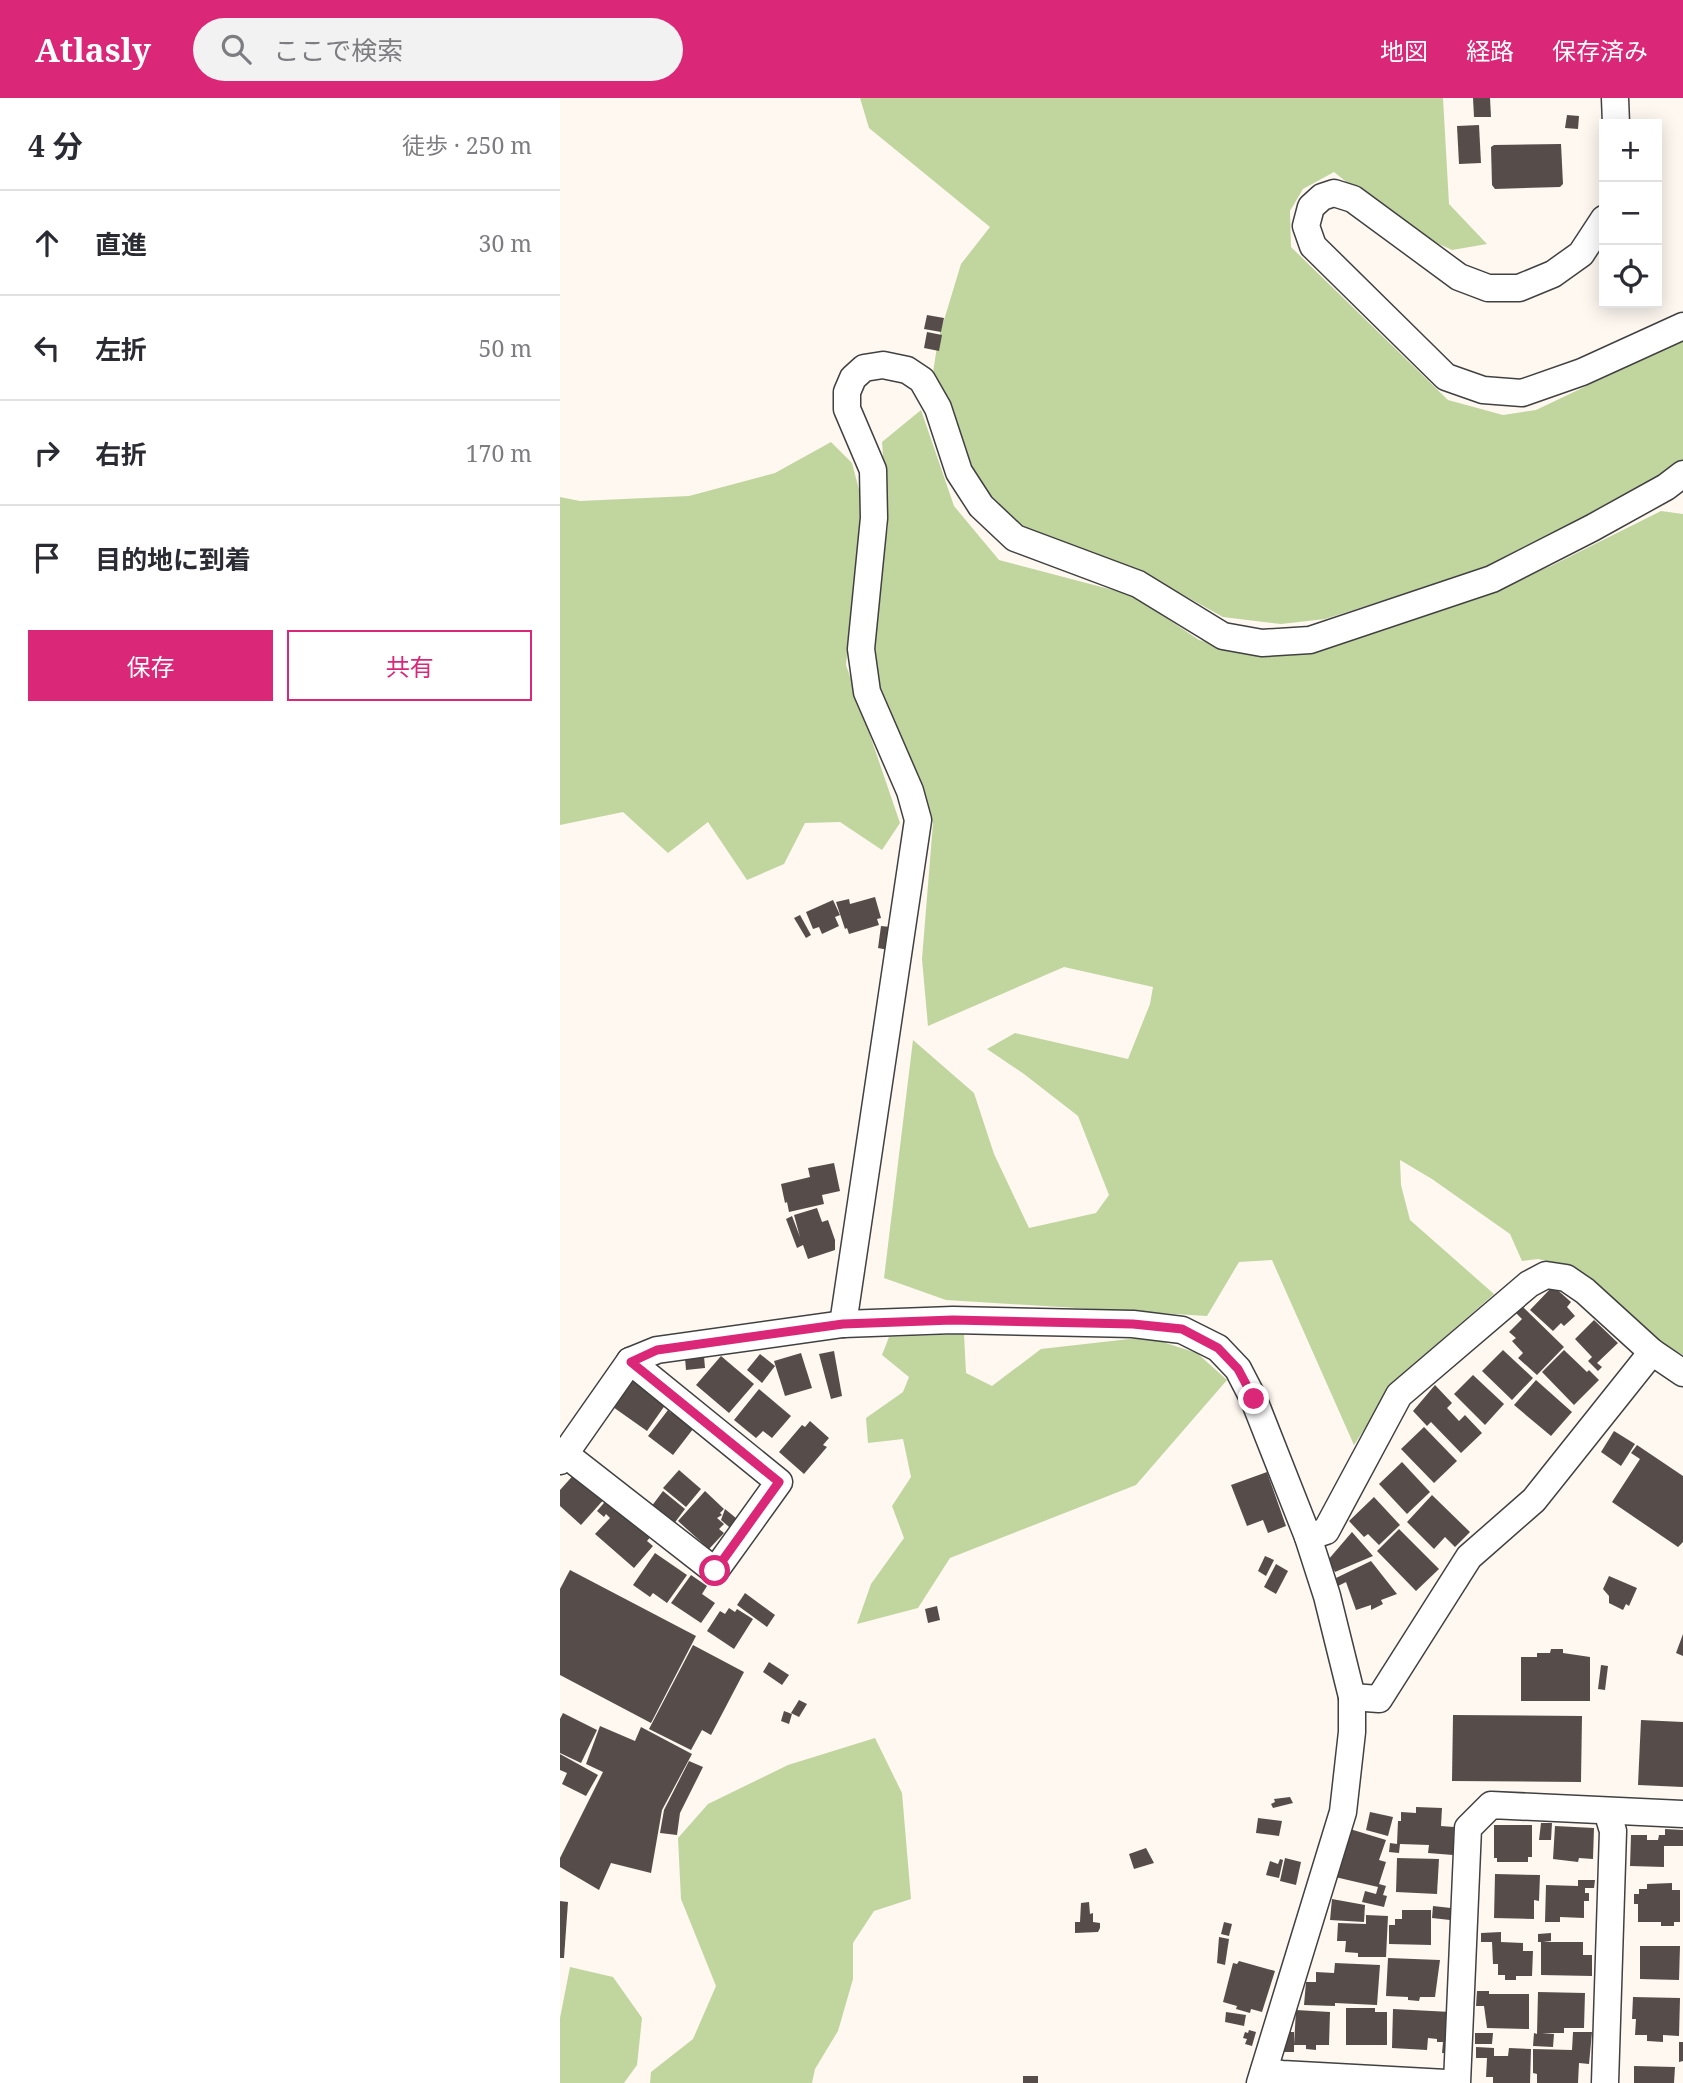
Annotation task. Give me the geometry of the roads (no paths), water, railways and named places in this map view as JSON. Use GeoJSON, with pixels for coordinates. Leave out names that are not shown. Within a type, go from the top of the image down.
{"type":"FeatureCollection","features":[{"type":"Feature","properties":{"kind":"street"},"geometry":{"type":"LineString","coordinates":[[1615,98],[1616,119]]}},
{"type":"Feature","properties":{"kind":"street"},"geometry":{"type":"LineString","coordinates":[[1599,227],[1581,254],[1553,274],[1519,288],[1488,288],[1459,277],[1353,198],[1334,193],[1322,197],[1311,207],[1306,226],[1313,246],[1446,377],[1483,390],[1522,394],[1582,372],[1683,327]]}},
{"type":"Feature","properties":{"kind":"street"},"geometry":{"type":"LineString","coordinates":[[843,1324],[918,820],[910,791],[867,692],[861,649],[874,518],[873,470],[847,409],[847,392],[853,377],[864,368],[883,365],[907,370],[922,380],[938,408],[959,472],[981,506],[1015,538],[1138,584],[1223,636],[1262,643],[1310,640],[1492,579],[1666,487],[1683,474]]}},
{"type":"Feature","properties":{"kind":"street"},"geometry":{"type":"LineString","coordinates":[[1308,1537],[1326,1531],[1399,1395],[1529,1284],[1546,1275],[1566,1278],[1585,1291],[1652,1352],[1683,1373]]}},
{"type":"Feature","properties":{"kind":"street"},"geometry":{"type":"LineString","coordinates":[[631,1362],[779,1482],[715,1571],[562,1458],[631,1362],[657,1350],[843,1324],[967,1320],[1133,1324],[1182,1329],[1218,1348],[1238,1369],[1254,1399],[1308,1537],[1327,1596],[1352,1698],[1352,1732],[1343,1812],[1262,2077],[1282,2074],[1446,2083]]}},
{"type":"Feature","properties":{"kind":"street"},"geometry":{"type":"LineString","coordinates":[[1352,1698],[1380,1699],[1469,1557],[1534,1500],[1652,1352]]}},
{"type":"Feature","properties":{"kind":"street"},"geometry":{"type":"LineString","coordinates":[[1457,2083],[1468,1828],[1491,1805],[1683,1814]]}},
{"type":"Feature","properties":{"kind":"street"},"geometry":{"type":"LineString","coordinates":[[1605,2083],[1613,1831],[1607,1811]]}}]}
